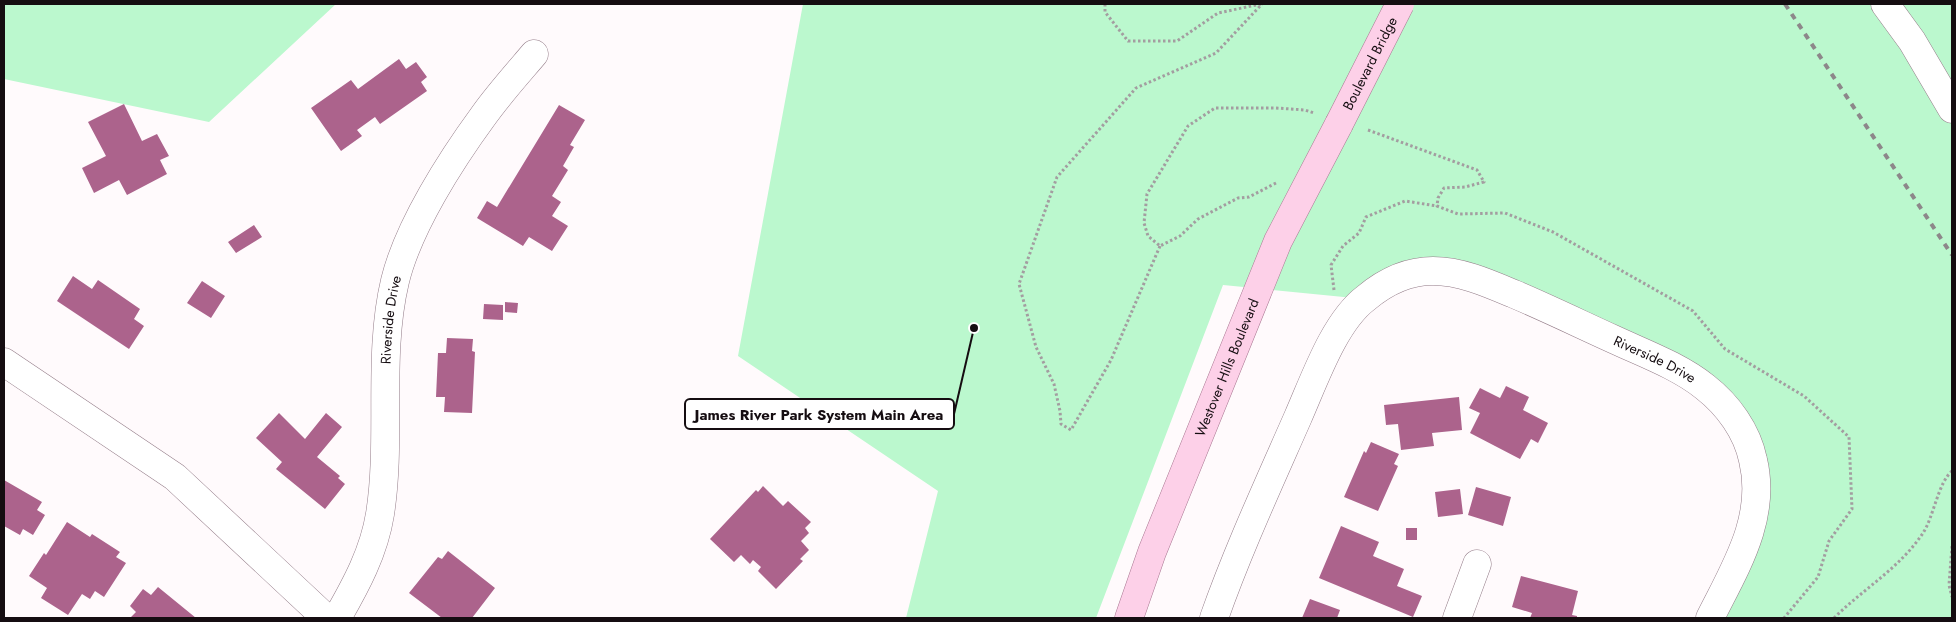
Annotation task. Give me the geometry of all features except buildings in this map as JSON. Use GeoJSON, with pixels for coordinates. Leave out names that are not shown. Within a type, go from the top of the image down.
{"type":"FeatureCollection","features":[{"type":"Feature","properties":{"kind":"main road","name":"Boulevard Bridge"},"geometry":{"type":"LineString","coordinates":[[1339,124],[1400,4]]}},
{"type":"Feature","properties":{"kind":"main road","name":"Westover Hills Boulevard"},"geometry":{"type":"LineString","coordinates":[[1129,618],[1152,552],[1278,241],[1339,124]]}},
{"type":"Feature","properties":{"kind":"street"},"geometry":{"type":"LineString","coordinates":[[1886,4],[1912,40],[1952,109]]}},
{"type":"Feature","properties":{"kind":"street","name":"Riverside Drive"},"geometry":{"type":"LineString","coordinates":[[337,618],[370,554],[380,514],[384,473],[388,327],[396,280],[415,228],[442,180],[484,115],[534,54]]}},
{"type":"Feature","properties":{"kind":"street","name":"Riverside Drive"},"geometry":{"type":"LineString","coordinates":[[1345,319],[1364,299],[1386,284],[1409,274],[1433,271],[1459,274],[1488,283],[1531,301],[1670,366],[1704,386],[1724,404],[1745,436],[1753,457],[1758,482],[1753,524],[1744,549],[1710,618]]}},
{"type":"Feature","properties":{"kind":"street"},"geometry":{"type":"LineString","coordinates":[[1214,618],[1280,458],[1324,359],[1345,319]]}},
{"type":"Feature","properties":{"kind":"street"},"geometry":{"type":"LineString","coordinates":[[4,362],[175,477],[326,618]]}},
{"type":"Feature","properties":{"kind":"street"},"geometry":{"type":"LineString","coordinates":[[1457,618],[1477,564]]}},
{"type":"Feature","properties":{"kind":"path"},"geometry":{"type":"LineString","coordinates":[[1105,4],[1105,12],[1128,41],[1177,41],[1218,13],[1261,4]]}},
{"type":"Feature","properties":{"kind":"path"},"geometry":{"type":"LineString","coordinates":[[1160,246],[1111,360],[1071,430],[1061,424],[1054,384],[1036,347],[1019,284],[1057,177],[1136,88],[1216,53],[1261,4]]}},
{"type":"Feature","properties":{"kind":"path"},"geometry":{"type":"LineString","coordinates":[[1345,319],[1333,286],[1331,265],[1343,246],[1359,233],[1366,217],[1378,210],[1405,201],[1436,206]]}},
{"type":"Feature","properties":{"kind":"path"},"geometry":{"type":"LineString","coordinates":[[1834,618],[1906,555],[1923,533],[1939,493],[1952,471]]}},
{"type":"Feature","properties":{"kind":"path"},"geometry":{"type":"LineString","coordinates":[[1952,546],[1949,585],[1952,597]]}},
{"type":"Feature","properties":{"kind":"green space"},"geometry":{"type":"Polygon","coordinates":[[[4,4],[336,4],[209,122],[4,79],[4,4]]]}},
{"type":"Feature","properties":{"kind":"green space"},"geometry":{"type":"Polygon","coordinates":[[[803,4],[1952,4],[1952,618],[1710,618],[1753,524],[1737,422],[1645,362],[1459,274],[1364,299],[1223,285],[1096,618],[906,618],[938,491],[738,356],[803,4]]]}},
{"type":"Feature","properties":{"kind":"railway"},"geometry":{"type":"LineString","coordinates":[[1785,4],[1952,255]]}},
{"type":"Feature","properties":{"kind":"place","name":"James River Park System Main Area"},"geometry":{"type":"Point","coordinates":[974,328]}}]}
